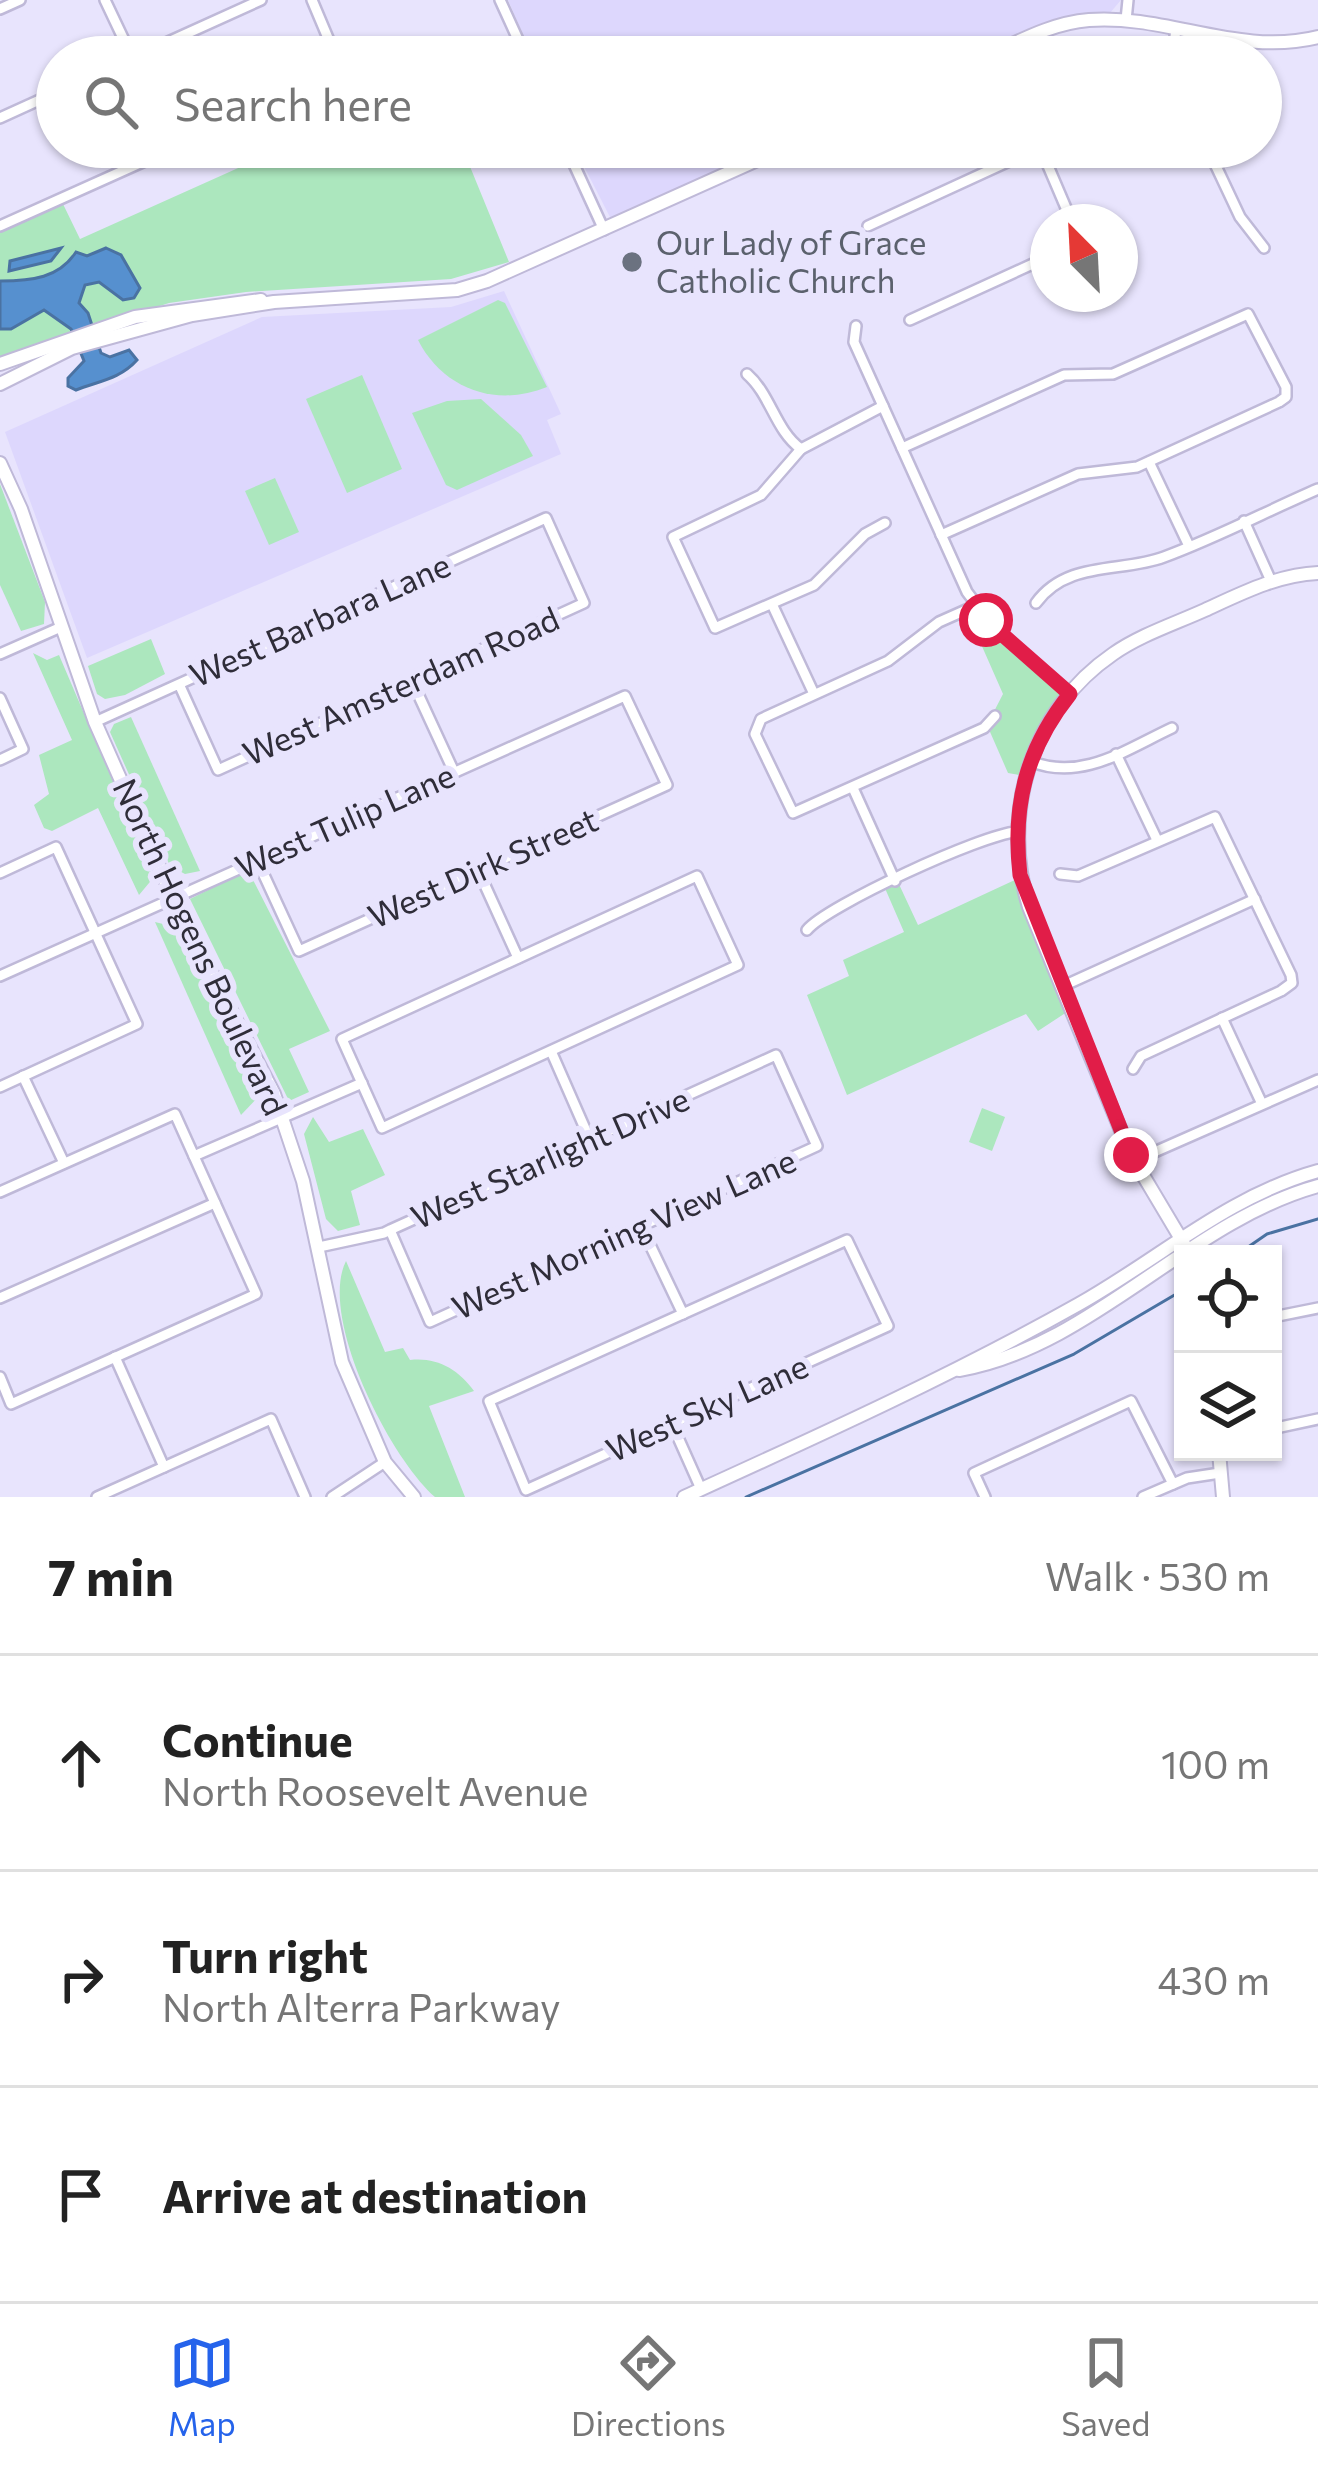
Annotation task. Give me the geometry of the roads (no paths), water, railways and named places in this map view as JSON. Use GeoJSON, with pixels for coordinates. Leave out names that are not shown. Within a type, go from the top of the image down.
{"type":"FeatureCollection","features":[{"type":"Feature","properties":{"kind":"street"},"geometry":{"type":"LineString","coordinates":[[0,9],[20,0]]}},
{"type":"Feature","properties":{"kind":"street"},"geometry":{"type":"LineString","coordinates":[[105,0],[123,36]]}},
{"type":"Feature","properties":{"kind":"street"},"geometry":{"type":"LineString","coordinates":[[181,36],[262,0]]}},
{"type":"Feature","properties":{"kind":"street"},"geometry":{"type":"LineString","coordinates":[[313,0],[328,36]]}},
{"type":"Feature","properties":{"kind":"street"},"geometry":{"type":"LineString","coordinates":[[500,0],[516,36]]}},
{"type":"Feature","properties":{"kind":"street"},"geometry":{"type":"LineString","coordinates":[[1126,20],[1128,0]]}},
{"type":"Feature","properties":{"kind":"street"},"geometry":{"type":"LineString","coordinates":[[1036,36],[1058,26],[1126,20],[1215,36]]}},
{"type":"Feature","properties":{"kind":"street"},"geometry":{"type":"LineString","coordinates":[[1175,36],[1176,30]]}},
{"type":"Feature","properties":{"kind":"street"},"geometry":{"type":"LineString","coordinates":[[1282,42],[1318,37]]}},
{"type":"Feature","properties":{"kind":"street"},"geometry":{"type":"LineString","coordinates":[[0,118],[36,102]]}},
{"type":"Feature","properties":{"kind":"street"},"geometry":{"type":"LineString","coordinates":[[0,226],[129,168]]}},
{"type":"Feature","properties":{"kind":"street"},"geometry":{"type":"LineString","coordinates":[[576,168],[604,230]]}},
{"type":"Feature","properties":{"kind":"street"},"geometry":{"type":"LineString","coordinates":[[0,364],[105,331],[274,302],[457,290],[513,273],[740,168]]}},
{"type":"Feature","properties":{"kind":"street"},"geometry":{"type":"LineString","coordinates":[[868,226],[994,168]]}},
{"type":"Feature","properties":{"kind":"street"},"geometry":{"type":"LineString","coordinates":[[1049,168],[1064,204]]}},
{"type":"Feature","properties":{"kind":"street"},"geometry":{"type":"LineString","coordinates":[[1217,168],[1240,217],[1264,248]]}},
{"type":"Feature","properties":{"kind":"street"},"geometry":{"type":"LineString","coordinates":[[910,320],[1030,265]]}},
{"type":"Feature","properties":{"kind":"street"},"geometry":{"type":"LineString","coordinates":[[902,448],[1064,375],[1113,374],[1248,314],[1286,397],[1149,462],[1078,474],[941,535]]}},
{"type":"Feature","properties":{"kind":"street"},"geometry":{"type":"LineString","coordinates":[[856,326],[854,342],[975,606],[1070,694]]}},
{"type":"Feature","properties":{"kind":"street"},"geometry":{"type":"LineString","coordinates":[[0,384],[70,343]]}},
{"type":"Feature","properties":{"kind":"street"},"geometry":{"type":"LineString","coordinates":[[747,374],[760,385],[785,434],[802,449]]}},
{"type":"Feature","properties":{"kind":"street"},"geometry":{"type":"LineString","coordinates":[[883,406],[802,449],[761,495],[673,537],[715,628],[814,585],[865,534],[885,523]]}},
{"type":"Feature","properties":{"kind":"street"},"geometry":{"type":"LineString","coordinates":[[1149,462],[1189,546]]}},
{"type":"Feature","properties":{"kind":"street","name":"North Hogens Boulevard"},"geometry":{"type":"LineString","coordinates":[[0,464],[95,722],[173,898],[255,1050],[282,1118],[319,1247],[342,1362],[385,1462],[414,1497]]}},
{"type":"Feature","properties":{"kind":"street"},"geometry":{"type":"LineString","coordinates":[[1036,603],[1044,592],[1093,568],[1146,563],[1318,489]]}},
{"type":"Feature","properties":{"kind":"street","name":"West Barbara Lane"},"geometry":{"type":"LineString","coordinates":[[95,722],[546,518],[584,603]]}},
{"type":"Feature","properties":{"kind":"street"},"geometry":{"type":"LineString","coordinates":[[1244,521],[1271,580]]}},
{"type":"Feature","properties":{"kind":"street"},"geometry":{"type":"LineString","coordinates":[[1184,1245],[1134,1161],[1024,891],[1016,832],[1030,761],[1070,694],[1118,650],[1271,580],[1318,573]]}},
{"type":"Feature","properties":{"kind":"street","name":"West Amsterdam Road"},"geometry":{"type":"LineString","coordinates":[[179,683],[218,770],[584,603]]}},
{"type":"Feature","properties":{"kind":"street"},"geometry":{"type":"LineString","coordinates":[[772,604],[814,694]]}},
{"type":"Feature","properties":{"kind":"street"},"geometry":{"type":"LineString","coordinates":[[975,606],[939,622],[888,661],[754,725],[793,813],[984,728],[995,716]]}},
{"type":"Feature","properties":{"kind":"street"},"geometry":{"type":"LineString","coordinates":[[0,654],[61,627]]}},
{"type":"Feature","properties":{"kind":"street"},"geometry":{"type":"LineString","coordinates":[[412,681],[454,772]]}},
{"type":"Feature","properties":{"kind":"street","name":"West Tulip Lane"},"geometry":{"type":"LineString","coordinates":[[0,976],[625,695],[667,785]]}},
{"type":"Feature","properties":{"kind":"street"},"geometry":{"type":"LineString","coordinates":[[0,698],[23,749],[0,760]]}},
{"type":"Feature","properties":{"kind":"street"},"geometry":{"type":"LineString","coordinates":[[1030,761],[1068,771],[1172,728]]}},
{"type":"Feature","properties":{"kind":"street"},"geometry":{"type":"LineString","coordinates":[[1116,754],[1157,840]]}},
{"type":"Feature","properties":{"kind":"street","name":"West Dirk Street"},"geometry":{"type":"LineString","coordinates":[[257,860],[298,951],[667,785]]}},
{"type":"Feature","properties":{"kind":"street"},"geometry":{"type":"LineString","coordinates":[[853,788],[895,881]]}},
{"type":"Feature","properties":{"kind":"street"},"geometry":{"type":"LineString","coordinates":[[1060,874],[1078,876],[1215,817],[1292,983],[1141,1056],[1133,1069]]}},
{"type":"Feature","properties":{"kind":"street"},"geometry":{"type":"LineString","coordinates":[[806,930],[817,917],[991,836],[1016,832]]}},
{"type":"Feature","properties":{"kind":"street"},"geometry":{"type":"LineString","coordinates":[[0,873],[56,847],[137,1024],[0,1087]]}},
{"type":"Feature","properties":{"kind":"street"},"geometry":{"type":"LineString","coordinates":[[478,870],[518,958]]}},
{"type":"Feature","properties":{"kind":"street"},"geometry":{"type":"LineString","coordinates":[[697,876],[738,965],[382,1128],[342,1040],[518,958],[697,876]]}},
{"type":"Feature","properties":{"kind":"street"},"geometry":{"type":"LineString","coordinates":[[1061,988],[1256,899]]}},
{"type":"Feature","properties":{"kind":"street"},"geometry":{"type":"LineString","coordinates":[[1222,1018],[1262,1104]]}},
{"type":"Feature","properties":{"kind":"street"},"geometry":{"type":"LineString","coordinates":[[550,1051],[590,1139]]}},
{"type":"Feature","properties":{"kind":"street","name":"West Starlight Drive"},"geometry":{"type":"LineString","coordinates":[[319,1247],[390,1230],[776,1054],[817,1146]]}},
{"type":"Feature","properties":{"kind":"street"},"geometry":{"type":"LineString","coordinates":[[23,1076],[64,1163]]}},
{"type":"Feature","properties":{"kind":"street"},"geometry":{"type":"LineString","coordinates":[[1134,1161],[1318,1080]]}},
{"type":"Feature","properties":{"kind":"street"},"geometry":{"type":"LineString","coordinates":[[194,1156],[362,1083]]}},
{"type":"Feature","properties":{"kind":"street"},"geometry":{"type":"LineString","coordinates":[[0,1192],[175,1114],[256,1294],[11,1404],[0,1377]]}},
{"type":"Feature","properties":{"kind":"street","name":"West Morning View Lane"},"geometry":{"type":"LineString","coordinates":[[390,1230],[430,1322],[817,1146]]}},
{"type":"Feature","properties":{"kind":"street"},"geometry":{"type":"LineString","coordinates":[[1190,1245],[1254,1193],[1318,1171]]}},
{"type":"Feature","properties":{"kind":"street"},"geometry":{"type":"LineString","coordinates":[[1191,1245],[1244,1213],[1318,1186]]}},
{"type":"Feature","properties":{"kind":"street"},"geometry":{"type":"LineString","coordinates":[[0,1298],[215,1202]]}},
{"type":"Feature","properties":{"kind":"street"},"geometry":{"type":"LineString","coordinates":[[641,1226],[683,1314]]}},
{"type":"Feature","properties":{"kind":"street","name":"West Sky Lane"},"geometry":{"type":"LineString","coordinates":[[847,1240],[888,1326],[526,1490],[489,1401],[683,1314],[847,1240]]}},
{"type":"Feature","properties":{"kind":"street"},"geometry":{"type":"LineString","coordinates":[[684,1497],[957,1370],[979,1367],[1078,1321],[1174,1256]]}},
{"type":"Feature","properties":{"kind":"street"},"geometry":{"type":"LineString","coordinates":[[1282,1315],[1318,1308]]}},
{"type":"Feature","properties":{"kind":"street"},"geometry":{"type":"LineString","coordinates":[[115,1357],[164,1467]]}},
{"type":"Feature","properties":{"kind":"street"},"geometry":{"type":"LineString","coordinates":[[985,1497],[974,1473],[1131,1401],[1173,1484]]}},
{"type":"Feature","properties":{"kind":"street"},"geometry":{"type":"LineString","coordinates":[[97,1497],[271,1419],[305,1497]]}},
{"type":"Feature","properties":{"kind":"street"},"geometry":{"type":"LineString","coordinates":[[1282,1427],[1318,1419]]}},
{"type":"Feature","properties":{"kind":"street"},"geometry":{"type":"LineString","coordinates":[[672,1424],[701,1489]]}},
{"type":"Feature","properties":{"kind":"street"},"geometry":{"type":"LineString","coordinates":[[1219,1461],[1222,1497]]}},
{"type":"Feature","properties":{"kind":"street"},"geometry":{"type":"LineString","coordinates":[[332,1497],[385,1462]]}},
{"type":"Feature","properties":{"kind":"street"},"geometry":{"type":"LineString","coordinates":[[1143,1497],[1220,1473]]}},
{"type":"Feature","properties":{"kind":"water"},"geometry":{"type":"Polygon","coordinates":[[[61,248],[51,261],[9,271],[10,261],[61,248]]]}},
{"type":"Feature","properties":{"kind":"water"},"geometry":{"type":"Polygon","coordinates":[[[106,248],[121,255],[140,288],[134,298],[123,300],[99,282],[85,285],[79,303],[88,313],[101,353],[110,357],[129,350],[137,360],[116,375],[76,390],[68,386],[68,378],[84,361],[71,329],[44,310],[11,329],[0,329],[0,281],[44,276],[61,268],[76,252],[87,256],[106,248]]]}},
{"type":"Feature","properties":{"kind":"waterway"},"geometry":{"type":"LineString","coordinates":[[1251,1245],[1267,1234],[1318,1219]]}},
{"type":"Feature","properties":{"kind":"waterway"},"geometry":{"type":"LineString","coordinates":[[746,1497],[1074,1354],[1174,1295]]}},
{"type":"Feature","properties":{"kind":"place","name":"Our Lady of Grace Catholic Church"},"geometry":{"type":"Point","coordinates":[632,262]}}]}
